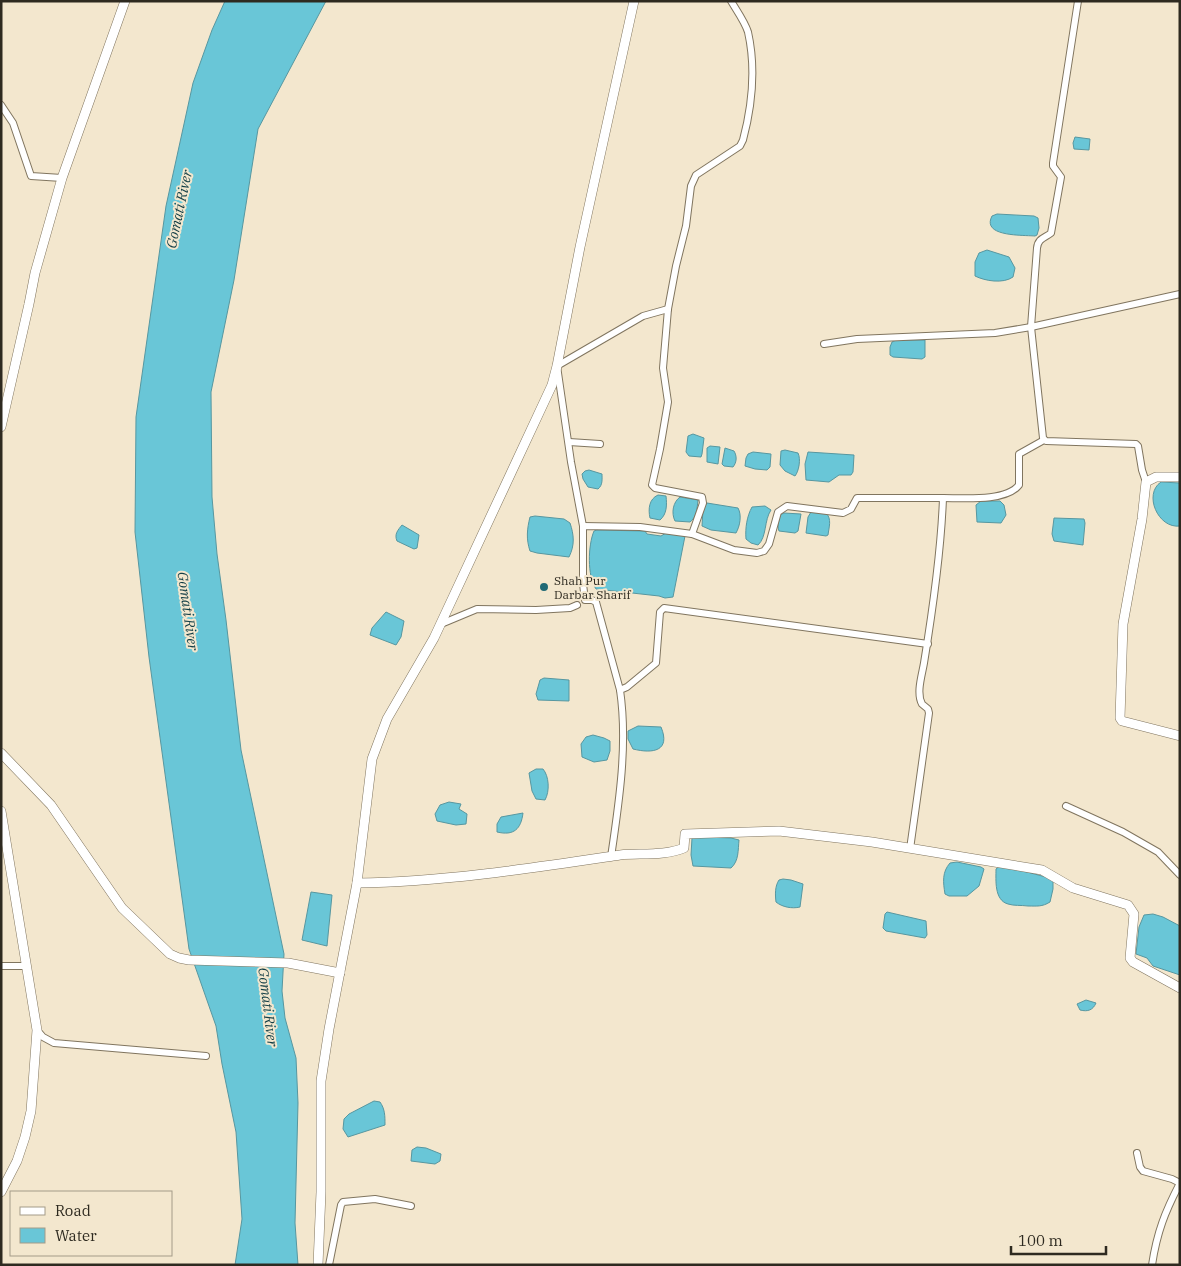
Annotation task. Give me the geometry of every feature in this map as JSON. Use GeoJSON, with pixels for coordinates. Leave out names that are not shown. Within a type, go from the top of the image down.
{"type":"FeatureCollection","features":[{"type":"Feature","properties":{"kind":"street"},"geometry":{"type":"LineString","coordinates":[[1,427],[35,273],[62,178],[125,1]]}},
{"type":"Feature","properties":{"kind":"street"},"geometry":{"type":"LineString","coordinates":[[318,1265],[321,1192],[321,1081],[356,883],[372,759],[387,719],[440,624],[544,404],[558,366],[580,248],[634,1]]}},
{"type":"Feature","properties":{"kind":"street"},"geometry":{"type":"LineString","coordinates":[[692,534],[702,503],[702,497],[655,488],[652,484],[668,402],[663,368],[668,309],[686,226],[693,180],[696,175],[740,146],[745,133],[752,94],[748,30],[732,1]]}},
{"type":"Feature","properties":{"kind":"street"},"geometry":{"type":"LineString","coordinates":[[1044,440],[1036,385],[1031,327],[1037,244],[1044,236],[1051,233],[1060,185],[1061,176],[1052,164],[1078,1]]}},
{"type":"Feature","properties":{"kind":"street"},"geometry":{"type":"LineString","coordinates":[[1,105],[13,123],[31,176],[62,178]]}},
{"type":"Feature","properties":{"kind":"street"},"geometry":{"type":"LineString","coordinates":[[824,344],[857,339],[994,333],[1031,327],[1180,294]]}},
{"type":"Feature","properties":{"kind":"street"},"geometry":{"type":"LineString","coordinates":[[558,366],[643,316],[668,309]]}},
{"type":"Feature","properties":{"kind":"street"},"geometry":{"type":"LineString","coordinates":[[558,366],[583,526],[583,584],[586,600],[596,602],[620,690],[622,734],[620,791],[611,857]]}},
{"type":"Feature","properties":{"kind":"street"},"geometry":{"type":"LineString","coordinates":[[583,526],[640,527],[692,534],[734,550],[757,553],[764,551],[769,544],[778,512],[787,506],[843,513],[851,509],[856,498],[982,498],[1012,492],[1019,485],[1019,454],[1044,440],[1136,444],[1146,482],[1142,519],[1123,624],[1120,718],[1122,721],[1180,736]]}},
{"type":"Feature","properties":{"kind":"street"},"geometry":{"type":"LineString","coordinates":[[569,442],[600,444]]}},
{"type":"Feature","properties":{"kind":"street"},"geometry":{"type":"LineString","coordinates":[[1146,482],[1156,477],[1180,477]]}},
{"type":"Feature","properties":{"kind":"street"},"geometry":{"type":"LineString","coordinates":[[910,849],[929,713],[928,708],[920,701],[919,694],[928,644],[942,530],[943,498]]}},
{"type":"Feature","properties":{"kind":"street"},"geometry":{"type":"LineString","coordinates":[[440,624],[478,609],[536,610],[570,608],[577,605]]}},
{"type":"Feature","properties":{"kind":"street"},"geometry":{"type":"LineString","coordinates":[[620,690],[627,687],[656,663],[660,612],[664,608],[928,644]]}},
{"type":"Feature","properties":{"kind":"street"},"geometry":{"type":"LineString","coordinates":[[1,753],[51,805],[122,908],[170,954],[189,960],[288,963],[340,973]]}},
{"type":"Feature","properties":{"kind":"street"},"geometry":{"type":"LineString","coordinates":[[1066,806],[1114,828],[1158,852],[1180,875]]}},
{"type":"Feature","properties":{"kind":"street"},"geometry":{"type":"LineString","coordinates":[[1,811],[37,1030],[35,1071],[29,1120],[16,1161],[1,1192]]}},
{"type":"Feature","properties":{"kind":"street"},"geometry":{"type":"LineString","coordinates":[[356,883],[388,883],[440,878],[676,851],[684,848],[685,834],[779,831],[872,842],[1042,870],[1073,888],[1128,905],[1134,914],[1130,958],[1133,962],[1180,988]]}},
{"type":"Feature","properties":{"kind":"street"},"geometry":{"type":"LineString","coordinates":[[1,966],[26,966]]}},
{"type":"Feature","properties":{"kind":"street"},"geometry":{"type":"LineString","coordinates":[[37,1030],[43,1037],[54,1043],[206,1056]]}},
{"type":"Feature","properties":{"kind":"street"},"geometry":{"type":"LineString","coordinates":[[1137,1153],[1140,1167],[1143,1171],[1180,1183],[1166,1211],[1156,1238],[1152,1265]]}},
{"type":"Feature","properties":{"kind":"street"},"geometry":{"type":"LineString","coordinates":[[329,1265],[343,1202],[375,1199],[411,1206]]}},
{"type":"Feature","properties":{"kind":"water","name":"Gomati River"},"geometry":{"type":"Polygon","coordinates":[[[225,1],[326,1],[258,129],[234,280],[211,392],[212,497],[217,554],[241,750],[284,954],[282,991],[285,1018],[296,1058],[298,1103],[295,1223],[298,1265],[235,1265],[242,1219],[236,1132],[216,1026],[189,949],[149,657],[135,532],[136,417],[166,206],[193,83],[212,30],[225,1]]]}},
{"type":"Feature","properties":{"kind":"water"},"geometry":{"type":"Polygon","coordinates":[[[1075,137],[1090,139],[1089,150],[1074,149],[1075,137]]]}},
{"type":"Feature","properties":{"kind":"water"},"geometry":{"type":"Polygon","coordinates":[[[997,214],[1034,216],[1038,218],[1039,228],[1037,235],[1013,235],[992,228],[990,223],[992,216],[997,214]]]}},
{"type":"Feature","properties":{"kind":"water"},"geometry":{"type":"Polygon","coordinates":[[[987,250],[1009,257],[1015,268],[1013,277],[994,281],[975,276],[975,262],[979,253],[987,250]]]}},
{"type":"Feature","properties":{"kind":"water"},"geometry":{"type":"Polygon","coordinates":[[[896,340],[925,340],[925,357],[922,359],[893,357],[890,355],[890,347],[892,342],[896,340]]]}},
{"type":"Feature","properties":{"kind":"water"},"geometry":{"type":"Polygon","coordinates":[[[693,434],[704,438],[701,457],[689,456],[686,452],[688,436],[693,434]]]}},
{"type":"Feature","properties":{"kind":"water"},"geometry":{"type":"Polygon","coordinates":[[[710,446],[720,447],[718,464],[707,462],[707,448],[710,446]]]}},
{"type":"Feature","properties":{"kind":"water"},"geometry":{"type":"Polygon","coordinates":[[[725,448],[735,453],[736,461],[733,467],[722,464],[725,448]]]}},
{"type":"Feature","properties":{"kind":"water"},"geometry":{"type":"Polygon","coordinates":[[[781,451],[798,453],[799,465],[795,476],[785,471],[780,465],[781,451]]]}},
{"type":"Feature","properties":{"kind":"water"},"geometry":{"type":"Polygon","coordinates":[[[753,452],[771,454],[770,467],[767,470],[745,466],[748,454],[753,452]]]}},
{"type":"Feature","properties":{"kind":"water"},"geometry":{"type":"Polygon","coordinates":[[[808,452],[854,455],[853,472],[851,475],[839,475],[829,482],[806,480],[805,464],[808,452]]]}},
{"type":"Feature","properties":{"kind":"water"},"geometry":{"type":"Polygon","coordinates":[[[589,470],[602,474],[601,484],[598,489],[588,487],[583,479],[582,474],[589,470]]]}},
{"type":"Feature","properties":{"kind":"water"},"geometry":{"type":"Polygon","coordinates":[[[1161,482],[1180,483],[1180,526],[1165,522],[1156,510],[1153,494],[1161,482]]]}},
{"type":"Feature","properties":{"kind":"water"},"geometry":{"type":"Polygon","coordinates":[[[658,495],[666,496],[665,512],[660,520],[650,518],[649,515],[651,502],[658,495]]]}},
{"type":"Feature","properties":{"kind":"water"},"geometry":{"type":"Polygon","coordinates":[[[680,497],[698,500],[695,515],[690,522],[675,521],[673,508],[680,497]]]}},
{"type":"Feature","properties":{"kind":"water"},"geometry":{"type":"Polygon","coordinates":[[[981,501],[1000,501],[1004,505],[1006,515],[1001,523],[977,522],[976,505],[981,501]]]}},
{"type":"Feature","properties":{"kind":"water"},"geometry":{"type":"Polygon","coordinates":[[[707,503],[738,508],[740,520],[736,533],[711,530],[702,526],[703,509],[707,503]]]}},
{"type":"Feature","properties":{"kind":"water"},"geometry":{"type":"Polygon","coordinates":[[[765,506],[771,510],[763,538],[758,545],[746,539],[747,522],[752,507],[765,506]]]}},
{"type":"Feature","properties":{"kind":"water"},"geometry":{"type":"Polygon","coordinates":[[[811,512],[826,513],[828,515],[830,523],[828,535],[806,533],[808,517],[811,512]]]}},
{"type":"Feature","properties":{"kind":"water"},"geometry":{"type":"Polygon","coordinates":[[[784,513],[801,514],[798,531],[795,533],[779,531],[780,515],[784,513]]]}},
{"type":"Feature","properties":{"kind":"water"},"geometry":{"type":"Polygon","coordinates":[[[530,517],[564,519],[570,523],[573,540],[569,557],[530,551],[527,538],[528,526],[530,517]]]}},
{"type":"Feature","properties":{"kind":"water"},"geometry":{"type":"Polygon","coordinates":[[[1054,518],[1084,519],[1083,545],[1054,541],[1052,534],[1054,518]]]}},
{"type":"Feature","properties":{"kind":"water"},"geometry":{"type":"Polygon","coordinates":[[[402,525],[419,535],[417,548],[414,549],[397,541],[396,534],[402,525]]]}},
{"type":"Feature","properties":{"kind":"water"},"geometry":{"type":"Polygon","coordinates":[[[594,531],[645,531],[647,534],[661,536],[666,533],[685,536],[673,597],[665,598],[596,589],[591,576],[589,560],[592,537],[594,531]]]}},
{"type":"Feature","properties":{"kind":"water"},"geometry":{"type":"Polygon","coordinates":[[[386,612],[404,621],[401,637],[396,645],[370,635],[372,628],[386,612]]]}},
{"type":"Feature","properties":{"kind":"water"},"geometry":{"type":"Polygon","coordinates":[[[544,678],[569,680],[569,701],[538,700],[536,694],[540,680],[544,678]]]}},
{"type":"Feature","properties":{"kind":"water"},"geometry":{"type":"Polygon","coordinates":[[[638,726],[661,727],[664,741],[662,746],[653,751],[633,749],[628,739],[628,731],[638,726]]]}},
{"type":"Feature","properties":{"kind":"water"},"geometry":{"type":"Polygon","coordinates":[[[593,735],[610,741],[610,751],[607,760],[594,762],[582,757],[581,744],[586,737],[593,735]]]}},
{"type":"Feature","properties":{"kind":"water"},"geometry":{"type":"Polygon","coordinates":[[[536,769],[543,769],[547,776],[548,788],[545,800],[536,799],[532,791],[529,773],[536,769]]]}},
{"type":"Feature","properties":{"kind":"water"},"geometry":{"type":"Polygon","coordinates":[[[449,802],[461,804],[459,809],[467,814],[466,824],[456,825],[437,821],[435,814],[440,805],[449,802]]]}},
{"type":"Feature","properties":{"kind":"water"},"geometry":{"type":"Polygon","coordinates":[[[523,813],[516,830],[508,833],[497,832],[497,824],[501,817],[523,813]]]}},
{"type":"Feature","properties":{"kind":"water"},"geometry":{"type":"Polygon","coordinates":[[[692,838],[739,840],[737,859],[731,868],[693,866],[691,855],[692,838]]]}},
{"type":"Feature","properties":{"kind":"water"},"geometry":{"type":"Polygon","coordinates":[[[957,862],[984,869],[979,886],[967,896],[949,896],[945,894],[944,874],[950,863],[957,862]]]}},
{"type":"Feature","properties":{"kind":"water"},"geometry":{"type":"Polygon","coordinates":[[[1001,865],[1053,879],[1050,902],[1034,906],[1013,905],[1003,902],[998,894],[996,884],[996,869],[1001,865]]]}},
{"type":"Feature","properties":{"kind":"water"},"geometry":{"type":"Polygon","coordinates":[[[783,879],[803,884],[800,907],[787,907],[776,902],[775,893],[777,885],[779,880],[783,879]]]}},
{"type":"Feature","properties":{"kind":"water"},"geometry":{"type":"Polygon","coordinates":[[[311,892],[332,895],[327,946],[302,940],[311,892]]]}},
{"type":"Feature","properties":{"kind":"water"},"geometry":{"type":"Polygon","coordinates":[[[887,912],[926,921],[927,935],[925,938],[886,931],[883,928],[887,912]]]}},
{"type":"Feature","properties":{"kind":"water"},"geometry":{"type":"Polygon","coordinates":[[[1153,914],[1180,926],[1180,975],[1153,966],[1147,958],[1136,954],[1139,927],[1144,915],[1153,914]]]}},
{"type":"Feature","properties":{"kind":"water"},"geometry":{"type":"Polygon","coordinates":[[[1086,1000],[1096,1003],[1090,1010],[1080,1010],[1077,1004],[1086,1000]]]}},
{"type":"Feature","properties":{"kind":"water"},"geometry":{"type":"Polygon","coordinates":[[[374,1101],[380,1102],[383,1107],[385,1125],[348,1137],[343,1129],[344,1119],[349,1114],[374,1101]]]}},
{"type":"Feature","properties":{"kind":"water"},"geometry":{"type":"Polygon","coordinates":[[[417,1147],[426,1148],[441,1154],[440,1161],[435,1164],[411,1161],[412,1150],[417,1147]]]}},
{"type":"Feature","properties":{"kind":"place","name":"Shah Pur Darbar Sharif"},"geometry":{"type":"Point","coordinates":[544,587]}}]}
